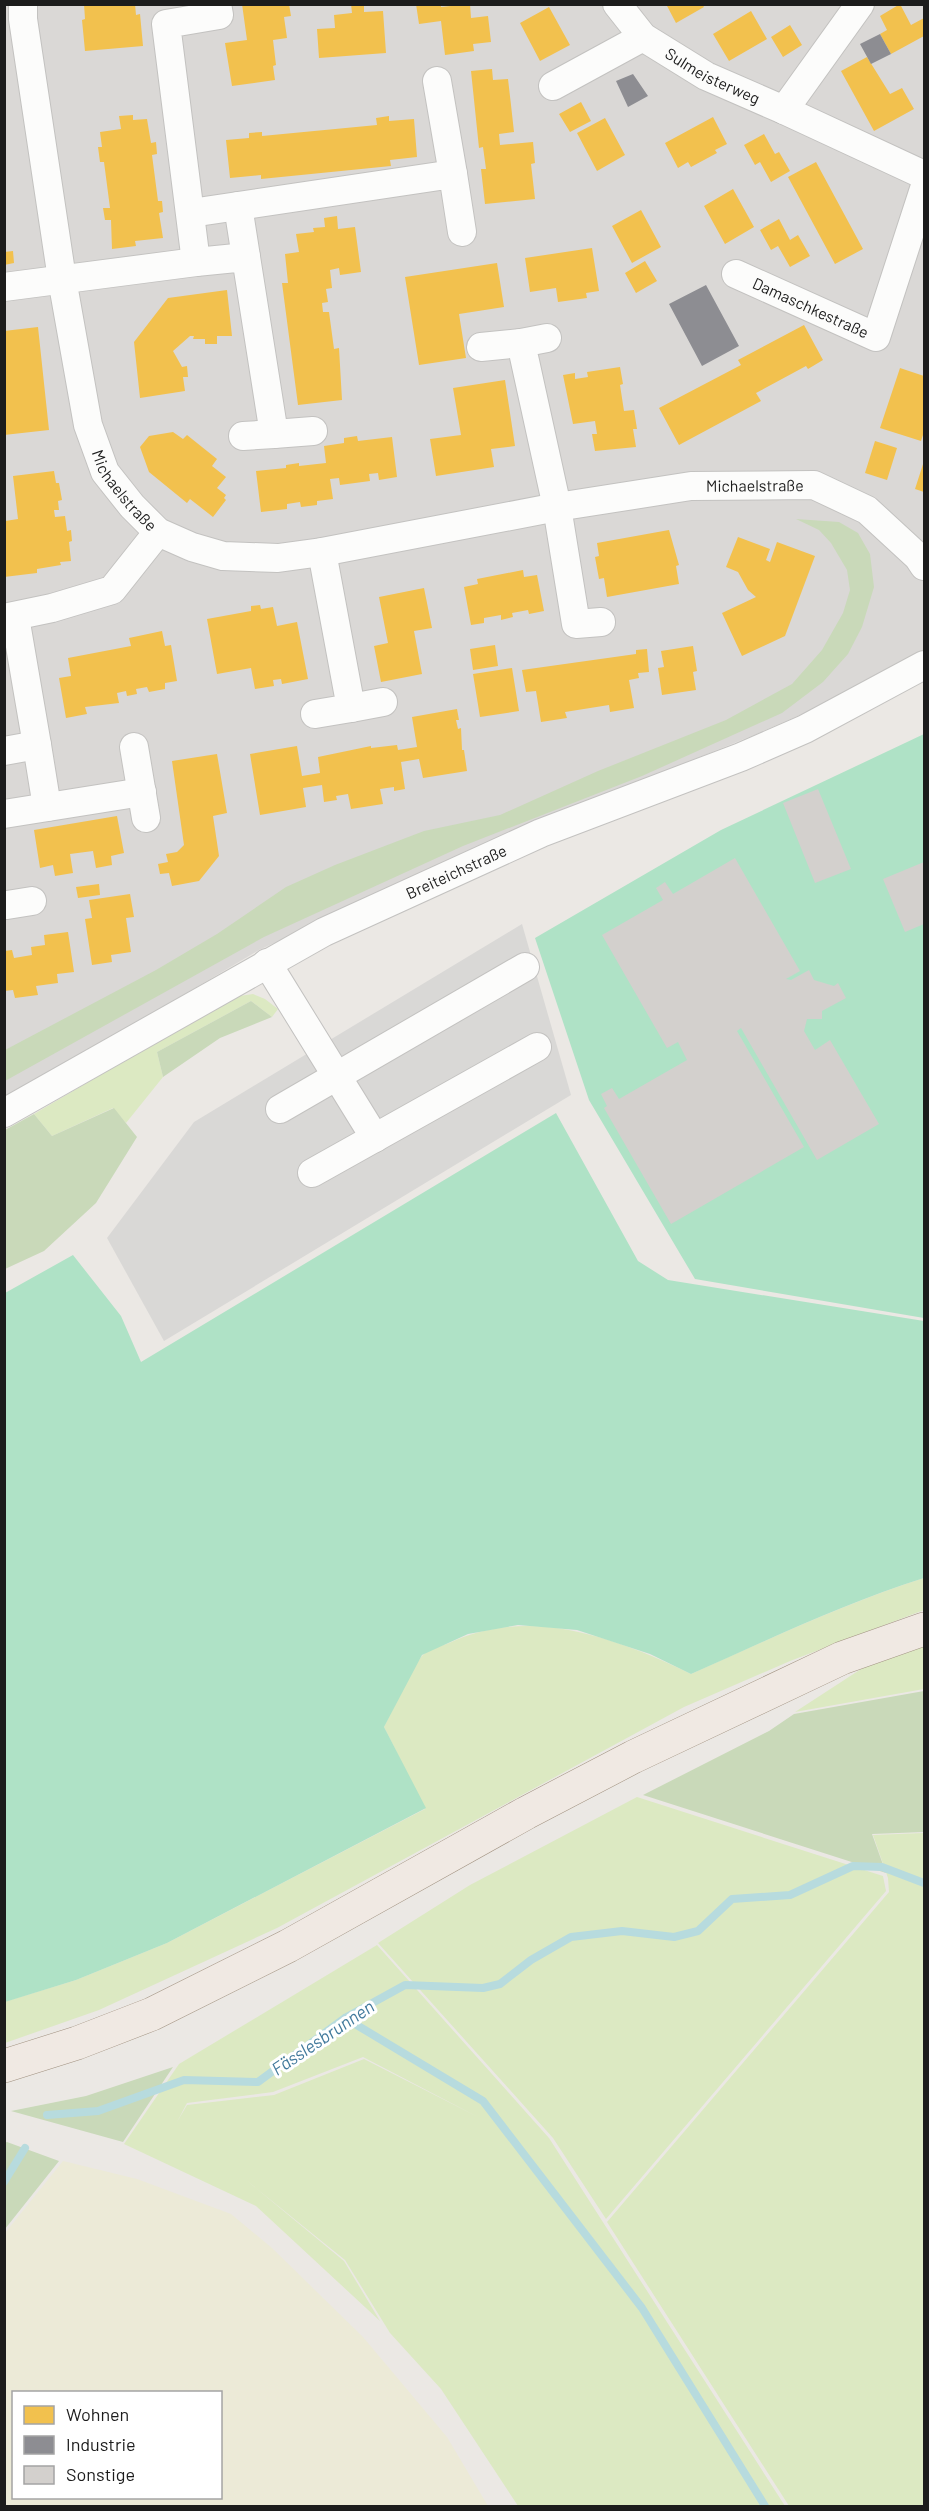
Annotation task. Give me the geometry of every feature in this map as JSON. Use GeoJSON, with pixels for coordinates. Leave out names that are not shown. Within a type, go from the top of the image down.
{"type":"FeatureCollection","features":[{"type":"Feature","properties":{"kind":"main road"},"geometry":{"type":"LineString","coordinates":[[4,2066],[77,2043],[162,2010],[279,1951],[526,1813],[633,1757],[842,1658],[924,1629]]}},
{"type":"Feature","properties":{"kind":"street","name":"Michaelstraße"},"geometry":{"type":"LineString","coordinates":[[23,4],[22,19],[62,279],[88,425],[105,472],[158,532],[192,547],[223,556],[278,558],[322,552],[557,507],[691,486],[814,485],[867,510],[918,557],[924,566]]}},
{"type":"Feature","properties":{"kind":"street"},"geometry":{"type":"LineString","coordinates":[[196,262],[164,14],[219,15],[217,4]]}},
{"type":"Feature","properties":{"kind":"street","name":"Sulmeisterweg"},"geometry":{"type":"LineString","coordinates":[[617,4],[643,37],[706,76],[924,175]]}},
{"type":"Feature","properties":{"kind":"street"},"geometry":{"type":"LineString","coordinates":[[784,110],[860,4]]}},
{"type":"Feature","properties":{"kind":"street"},"geometry":{"type":"LineString","coordinates":[[553,86],[643,37]]}},
{"type":"Feature","properties":{"kind":"street"},"geometry":{"type":"LineString","coordinates":[[437,81],[462,232]]}},
{"type":"Feature","properties":{"kind":"street"},"geometry":{"type":"LineString","coordinates":[[191,213],[453,174]]}},
{"type":"Feature","properties":{"kind":"street","name":"Damaschkestraße"},"geometry":{"type":"LineString","coordinates":[[736,274],[876,337],[924,189]]}},
{"type":"Feature","properties":{"kind":"street"},"geometry":{"type":"LineString","coordinates":[[238,206],[274,434]]}},
{"type":"Feature","properties":{"kind":"street"},"geometry":{"type":"LineString","coordinates":[[4,287],[246,257]]}},
{"type":"Feature","properties":{"kind":"street"},"geometry":{"type":"LineString","coordinates":[[481,347],[534,341],[557,507],[578,625]]}},
{"type":"Feature","properties":{"kind":"street"},"geometry":{"type":"LineString","coordinates":[[243,436],[313,431]]}},
{"type":"Feature","properties":{"kind":"street"},"geometry":{"type":"LineString","coordinates":[[47,807],[37,746],[10,617],[112,590],[158,532]]}},
{"type":"Feature","properties":{"kind":"street"},"geometry":{"type":"LineString","coordinates":[[322,552],[351,708]]}},
{"type":"Feature","properties":{"kind":"street","name":"Breiteichstraße"},"geometry":{"type":"LineString","coordinates":[[4,1113],[324,932],[541,832],[741,757],[805,729],[924,665]]}},
{"type":"Feature","properties":{"kind":"street"},"geometry":{"type":"LineString","coordinates":[[315,714],[383,702]]}},
{"type":"Feature","properties":{"kind":"street"},"geometry":{"type":"LineString","coordinates":[[4,751],[37,746]]}},
{"type":"Feature","properties":{"kind":"street"},"geometry":{"type":"LineString","coordinates":[[4,814],[47,807],[144,805],[134,747]]}},
{"type":"Feature","properties":{"kind":"street"},"geometry":{"type":"LineString","coordinates":[[267,963],[375,1138]]}},
{"type":"Feature","properties":{"kind":"street"},"geometry":{"type":"LineString","coordinates":[[280,1109],[525,967]]}},
{"type":"Feature","properties":{"kind":"street"},"geometry":{"type":"LineString","coordinates":[[312,1173],[537,1047]]}},
{"type":"Feature","properties":{"kind":"shaded area"},"geometry":{"type":"Polygon","coordinates":[[[4,5],[924,5],[924,654],[866,686],[754,735],[498,839],[259,950],[5,1101],[4,5]]]}},
{"type":"Feature","properties":{"kind":"shaded area"},"geometry":{"type":"Polygon","coordinates":[[[522,924],[571,1095],[164,1341],[107,1238],[194,1122],[522,924]]]}},
{"type":"Feature","properties":{"kind":"shaded area"},"geometry":{"type":"Polygon","coordinates":[[[63,2161],[137,2179],[231,2214],[272,2248],[363,2337],[447,2437],[488,2506],[5,2506],[5,2233],[63,2161]]]}},
{"type":"Feature","properties":{"kind":"green space"},"geometry":{"type":"Polygon","coordinates":[[[796,519],[839,522],[858,533],[870,554],[874,587],[862,627],[848,654],[823,682],[782,713],[642,776],[463,846],[264,937],[5,1081],[5,1050],[156,970],[217,934],[286,887],[335,865],[424,831],[500,815],[598,771],[726,720],[792,684],[822,650],[843,613],[850,590],[847,570],[831,543],[819,530],[796,519]]]}},
{"type":"Feature","properties":{"kind":"green space"},"geometry":{"type":"Polygon","coordinates":[[[924,734],[924,1318],[695,1279],[589,1100],[535,938],[721,830],[924,734]]]}},
{"type":"Feature","properties":{"kind":"green space"},"geometry":{"type":"Polygon","coordinates":[[[253,994],[265,999],[278,1009],[272,1017],[251,1001],[157,1052],[163,1077],[126,1123],[113,1108],[52,1136],[34,1114],[233,997],[253,994]]]}},
{"type":"Feature","properties":{"kind":"green space"},"geometry":{"type":"Polygon","coordinates":[[[251,1001],[272,1017],[220,1038],[163,1077],[157,1052],[251,1001]]]}},
{"type":"Feature","properties":{"kind":"green space"},"geometry":{"type":"Polygon","coordinates":[[[114,1108],[137,1137],[96,1203],[44,1251],[5,1269],[5,1130],[34,1114],[52,1136],[114,1108]]]}},
{"type":"Feature","properties":{"kind":"green space"},"geometry":{"type":"Polygon","coordinates":[[[556,1113],[638,1261],[668,1280],[924,1321],[924,1578],[835,1610],[691,1674],[650,1654],[577,1630],[518,1625],[468,1634],[422,1655],[384,1727],[426,1808],[167,1943],[76,1980],[5,2002],[5,1293],[73,1255],[121,1316],[141,1362],[556,1113]]]}},
{"type":"Feature","properties":{"kind":"green space"},"geometry":{"type":"Polygon","coordinates":[[[924,1578],[924,1610],[790,1661],[684,1707],[277,1928],[99,2010],[5,2043],[4,2002],[76,1980],[167,1943],[425,1809],[384,1727],[420,1659],[424,1654],[439,1646],[480,1632],[510,1627],[541,1627],[603,1638],[691,1674],[836,1610],[924,1578]]]}},
{"type":"Feature","properties":{"kind":"green space"},"geometry":{"type":"Polygon","coordinates":[[[924,1643],[924,1689],[795,1712],[878,1658],[924,1643]]]}},
{"type":"Feature","properties":{"kind":"green space"},"geometry":{"type":"Polygon","coordinates":[[[924,1691],[924,1832],[872,1834],[886,1873],[643,1795],[769,1731],[794,1714],[924,1691]]]}},
{"type":"Feature","properties":{"kind":"green space"},"geometry":{"type":"Polygon","coordinates":[[[637,1797],[883,1876],[886,1891],[606,2219],[553,2138],[378,1943],[470,1885],[637,1797]]]}},
{"type":"Feature","properties":{"kind":"green space"},"geometry":{"type":"Polygon","coordinates":[[[924,1833],[924,2506],[789,2506],[607,2222],[889,1892],[888,1878],[873,1835],[924,1833]]]}},
{"type":"Feature","properties":{"kind":"green space"},"geometry":{"type":"Polygon","coordinates":[[[377,1945],[549,2138],[785,2506],[518,2506],[441,2389],[390,2333],[345,2260],[246,2180],[344,2261],[380,2321],[256,2206],[124,2144],[179,2064],[377,1945]],[[363,2057],[273,2092],[187,2103],[177,2122],[187,2105],[274,2095],[364,2059],[478,2117],[363,2057]]]}},
{"type":"Feature","properties":{"kind":"green space"},"geometry":{"type":"Polygon","coordinates":[[[173,2067],[123,2142],[11,2111],[86,2096],[173,2067]]]}},
{"type":"Feature","properties":{"kind":"green space"},"geometry":{"type":"Polygon","coordinates":[[[7,2142],[59,2161],[5,2229],[4,2143],[7,2142]]]}},
{"type":"Feature","properties":{"kind":"building: Wohnen"},"geometry":{"type":"Polygon","coordinates":[[[84,4],[135,4],[136,15],[140,14],[143,46],[85,51],[82,20],[85,19],[84,4]]]}},
{"type":"Feature","properties":{"kind":"building: Wohnen"},"geometry":{"type":"Polygon","coordinates":[[[242,4],[289,4],[291,16],[284,17],[287,38],[273,40],[275,80],[232,86],[225,43],[247,40],[242,4]]]}},
{"type":"Feature","properties":{"kind":"building: Wohnen"},"geometry":{"type":"Polygon","coordinates":[[[351,4],[364,4],[364,12],[383,11],[386,53],[319,58],[317,29],[335,28],[334,15],[352,13],[351,4]]]}},
{"type":"Feature","properties":{"kind":"building: Wohnen"},"geometry":{"type":"Polygon","coordinates":[[[416,4],[441,4],[441,7],[470,4],[471,18],[488,16],[491,42],[473,44],[474,51],[445,55],[441,21],[419,24],[416,4]]]}},
{"type":"Feature","properties":{"kind":"building: Wohnen"},"geometry":{"type":"Polygon","coordinates":[[[666,4],[702,4],[704,7],[676,23],[666,4]]]}},
{"type":"Feature","properties":{"kind":"building: Wohnen"},"geometry":{"type":"Polygon","coordinates":[[[900,4],[911,25],[924,18],[924,36],[891,54],[880,34],[887,30],[880,16],[900,4]]]}},
{"type":"Feature","properties":{"kind":"building: Wohnen"},"geometry":{"type":"Polygon","coordinates":[[[549,7],[570,45],[540,61],[520,23],[549,7]]]}},
{"type":"Feature","properties":{"kind":"building: Wohnen"},"geometry":{"type":"Polygon","coordinates":[[[751,11],[767,39],[729,61],[713,34],[751,11]]]}},
{"type":"Feature","properties":{"kind":"building: Wohnen"},"geometry":{"type":"Polygon","coordinates":[[[790,25],[802,45],[783,57],[771,37],[790,25]]]}},
{"type":"Feature","properties":{"kind":"building: Wohnen"},"geometry":{"type":"Polygon","coordinates":[[[867,57],[890,94],[902,88],[914,109],[874,131],[841,71],[867,57]]]}},
{"type":"Feature","properties":{"kind":"building: Wohnen"},"geometry":{"type":"Polygon","coordinates":[[[492,69],[493,80],[508,79],[514,132],[499,134],[500,145],[533,142],[535,163],[531,164],[535,199],[485,204],[481,169],[486,169],[483,147],[479,148],[471,71],[492,69]]]}},
{"type":"Feature","properties":{"kind":"building: Wohnen"},"geometry":{"type":"Polygon","coordinates":[[[581,102],[591,121],[570,132],[559,114],[581,102]]]}},
{"type":"Feature","properties":{"kind":"building: Wohnen"},"geometry":{"type":"Polygon","coordinates":[[[133,115],[133,120],[147,119],[151,143],[156,142],[157,154],[152,155],[158,201],[162,201],[163,212],[159,213],[163,238],[135,241],[136,246],[112,249],[111,220],[105,220],[103,208],[110,208],[104,162],[100,162],[98,147],[102,147],[100,132],[121,129],[119,116],[133,115]]]}},
{"type":"Feature","properties":{"kind":"building: Wohnen"},"geometry":{"type":"Polygon","coordinates":[[[389,116],[389,121],[414,119],[417,157],[390,160],[391,166],[261,179],[261,175],[230,178],[226,140],[249,138],[249,133],[262,132],[262,136],[377,125],[376,118],[389,116]]]}},
{"type":"Feature","properties":{"kind":"building: Wohnen"},"geometry":{"type":"Polygon","coordinates":[[[713,117],[727,144],[715,150],[717,153],[691,167],[688,162],[678,168],[665,143],[713,117]]]}},
{"type":"Feature","properties":{"kind":"building: Wohnen"},"geometry":{"type":"Polygon","coordinates":[[[605,118],[625,155],[597,171],[577,133],[605,118]]]}},
{"type":"Feature","properties":{"kind":"building: Wohnen"},"geometry":{"type":"Polygon","coordinates":[[[764,134],[775,154],[779,152],[790,171],[771,182],[760,162],[755,165],[744,145],[764,134]]]}},
{"type":"Feature","properties":{"kind":"building: Wohnen"},"geometry":{"type":"Polygon","coordinates":[[[816,162],[863,249],[835,264],[788,177],[816,162]]]}},
{"type":"Feature","properties":{"kind":"building: Wohnen"},"geometry":{"type":"Polygon","coordinates":[[[733,189],[754,227],[725,244],[704,206],[733,189]]]}},
{"type":"Feature","properties":{"kind":"building: Wohnen"},"geometry":{"type":"Polygon","coordinates":[[[641,210],[661,247],[632,263],[612,226],[641,210]]]}},
{"type":"Feature","properties":{"kind":"building: Wohnen"},"geometry":{"type":"Polygon","coordinates":[[[337,216],[338,229],[355,227],[361,272],[340,275],[339,268],[330,270],[332,288],[326,289],[328,302],[322,303],[323,312],[329,312],[334,349],[339,348],[342,400],[298,405],[282,283],[288,283],[285,254],[299,252],[296,234],[314,232],[313,228],[325,227],[324,218],[337,216]]]}},
{"type":"Feature","properties":{"kind":"building: Wohnen"},"geometry":{"type":"Polygon","coordinates":[[[779,219],[790,240],[798,235],[810,256],[790,267],[778,246],[771,250],[760,230],[779,219]]]}},
{"type":"Feature","properties":{"kind":"building: Wohnen"},"geometry":{"type":"Polygon","coordinates":[[[592,248],[599,291],[586,293],[587,298],[558,302],[556,288],[530,292],[525,258],[592,248]]]}},
{"type":"Feature","properties":{"kind":"building: Wohnen"},"geometry":{"type":"Polygon","coordinates":[[[13,251],[14,263],[4,265],[4,252],[13,251]]]}},
{"type":"Feature","properties":{"kind":"building: Wohnen"},"geometry":{"type":"Polygon","coordinates":[[[645,261],[657,281],[636,293],[625,273],[645,261]]]}},
{"type":"Feature","properties":{"kind":"building: Wohnen"},"geometry":{"type":"Polygon","coordinates":[[[497,263],[504,307],[459,314],[466,358],[419,365],[405,277],[497,263]]]}},
{"type":"Feature","properties":{"kind":"building: Wohnen"},"geometry":{"type":"Polygon","coordinates":[[[227,290],[232,336],[217,336],[217,344],[205,344],[205,339],[193,339],[194,336],[190,336],[173,351],[182,367],[187,366],[188,377],[183,377],[185,391],[140,398],[134,342],[168,298],[227,290]]]}},
{"type":"Feature","properties":{"kind":"building: Wohnen"},"geometry":{"type":"Polygon","coordinates":[[[804,325],[823,360],[808,369],[806,366],[756,393],[761,401],[679,445],[659,408],[741,365],[738,360],[804,325]]]}},
{"type":"Feature","properties":{"kind":"building: Wohnen"},"geometry":{"type":"Polygon","coordinates":[[[38,327],[49,430],[4,435],[4,331],[38,327]]]}},
{"type":"Feature","properties":{"kind":"building: Wohnen"},"geometry":{"type":"Polygon","coordinates":[[[620,367],[624,411],[634,410],[637,429],[633,429],[636,447],[595,451],[592,434],[597,434],[595,421],[573,424],[563,375],[575,373],[575,379],[588,377],[587,372],[620,367]]]}},
{"type":"Feature","properties":{"kind":"building: Wohnen"},"geometry":{"type":"Polygon","coordinates":[[[900,368],[924,376],[924,432],[921,441],[880,428],[900,368]]]}},
{"type":"Feature","properties":{"kind":"building: Wohnen"},"geometry":{"type":"Polygon","coordinates":[[[505,380],[515,446],[491,449],[494,467],[436,476],[430,439],[461,435],[453,388],[505,380]]]}},
{"type":"Feature","properties":{"kind":"building: Wohnen"},"geometry":{"type":"Polygon","coordinates":[[[173,432],[183,439],[187,435],[217,459],[212,466],[226,477],[217,488],[226,495],[224,498],[226,500],[213,517],[190,499],[187,503],[149,472],[140,447],[149,436],[173,432]]]}},
{"type":"Feature","properties":{"kind":"building: Wohnen"},"geometry":{"type":"Polygon","coordinates":[[[357,436],[358,441],[392,437],[397,477],[379,480],[378,473],[369,474],[370,481],[340,485],[339,478],[330,479],[333,499],[317,501],[317,505],[301,507],[300,502],[287,504],[287,509],[261,512],[256,471],[286,468],[286,465],[299,463],[299,466],[326,463],[324,446],[344,443],[344,438],[357,436]]]}},
{"type":"Feature","properties":{"kind":"building: Wohnen"},"geometry":{"type":"Polygon","coordinates":[[[875,441],[897,448],[887,480],[865,473],[875,441]]]}},
{"type":"Feature","properties":{"kind":"building: Wohnen"},"geometry":{"type":"Polygon","coordinates":[[[924,461],[924,492],[915,489],[924,461]]]}},
{"type":"Feature","properties":{"kind":"building: Wohnen"},"geometry":{"type":"Polygon","coordinates":[[[54,471],[62,500],[58,501],[59,510],[54,510],[55,517],[65,516],[67,531],[71,530],[72,541],[69,542],[71,561],[37,569],[37,573],[4,577],[5,521],[18,519],[13,476],[54,471]]]}},
{"type":"Feature","properties":{"kind":"building: Wohnen"},"geometry":{"type":"Polygon","coordinates":[[[669,530],[679,565],[676,566],[679,584],[607,597],[604,578],[599,579],[595,557],[599,556],[597,543],[669,530]]]}},
{"type":"Feature","properties":{"kind":"building: Wohnen"},"geometry":{"type":"Polygon","coordinates":[[[738,537],[770,549],[766,560],[770,562],[777,542],[815,556],[785,636],[742,656],[722,613],[756,597],[748,590],[738,572],[726,567],[738,537]]]}},
{"type":"Feature","properties":{"kind":"building: Wohnen"},"geometry":{"type":"Polygon","coordinates":[[[523,570],[524,577],[537,575],[544,611],[529,614],[528,610],[512,613],[513,617],[501,620],[501,615],[484,618],[484,623],[471,625],[464,587],[478,584],[477,579],[523,570]]]}},
{"type":"Feature","properties":{"kind":"building: Wohnen"},"geometry":{"type":"Polygon","coordinates":[[[424,588],[432,628],[414,631],[422,674],[381,682],[374,646],[388,643],[379,597],[424,588]]]}},
{"type":"Feature","properties":{"kind":"building: Wohnen"},"geometry":{"type":"Polygon","coordinates":[[[260,605],[261,609],[273,607],[277,626],[297,622],[308,679],[282,684],[281,679],[273,680],[274,686],[255,689],[251,668],[217,674],[207,619],[251,611],[251,606],[260,605]]]}},
{"type":"Feature","properties":{"kind":"building: Wohnen"},"geometry":{"type":"Polygon","coordinates":[[[162,631],[165,646],[171,645],[177,681],[165,683],[165,689],[149,692],[147,687],[136,689],[137,694],[127,696],[126,691],[117,693],[119,703],[85,707],[87,714],[66,718],[59,678],[71,676],[68,658],[131,646],[129,638],[162,631]]]}},
{"type":"Feature","properties":{"kind":"building: Wohnen"},"geometry":{"type":"Polygon","coordinates":[[[495,645],[498,666],[473,670],[470,649],[495,645]]]}},
{"type":"Feature","properties":{"kind":"building: Wohnen"},"geometry":{"type":"Polygon","coordinates":[[[693,646],[697,671],[693,672],[696,690],[662,695],[658,668],[664,667],[661,651],[693,646]]]}},
{"type":"Feature","properties":{"kind":"building: Wohnen"},"geometry":{"type":"Polygon","coordinates":[[[647,649],[649,672],[638,673],[639,678],[629,680],[634,708],[610,712],[609,705],[565,712],[567,718],[541,722],[536,691],[526,692],[522,670],[636,654],[636,650],[647,649]]]}},
{"type":"Feature","properties":{"kind":"building: Wohnen"},"geometry":{"type":"Polygon","coordinates":[[[512,668],[519,711],[480,717],[473,674],[512,668]]]}},
{"type":"Feature","properties":{"kind":"building: Wohnen"},"geometry":{"type":"Polygon","coordinates":[[[457,709],[459,720],[456,720],[458,729],[461,728],[462,750],[464,750],[467,771],[423,778],[419,759],[401,762],[405,789],[394,791],[394,787],[380,789],[383,804],[351,809],[348,794],[336,796],[337,800],[324,802],[322,785],[303,788],[306,807],[260,815],[250,754],[297,746],[302,776],[320,773],[318,757],[371,746],[371,748],[397,745],[398,750],[417,747],[412,717],[457,709]]]}},
{"type":"Feature","properties":{"kind":"building: Wohnen"},"geometry":{"type":"Polygon","coordinates":[[[217,754],[227,813],[213,816],[219,856],[199,881],[172,886],[169,873],[160,874],[158,864],[168,862],[166,854],[177,852],[184,845],[172,761],[217,754]]]}},
{"type":"Feature","properties":{"kind":"building: Wohnen"},"geometry":{"type":"Polygon","coordinates":[[[117,816],[124,853],[111,856],[112,865],[96,868],[93,851],[70,854],[73,873],[55,876],[53,865],[40,868],[34,830],[117,816]]]}},
{"type":"Feature","properties":{"kind":"building: Wohnen"},"geometry":{"type":"Polygon","coordinates":[[[99,884],[100,895],[78,898],[76,887],[99,884]]]}},
{"type":"Feature","properties":{"kind":"building: Wohnen"},"geometry":{"type":"Polygon","coordinates":[[[130,894],[134,917],[126,918],[131,952],[111,955],[112,962],[92,965],[85,919],[92,918],[89,900],[130,894]]]}},
{"type":"Feature","properties":{"kind":"building: Wohnen"},"geometry":{"type":"Polygon","coordinates":[[[68,932],[74,972],[57,974],[58,983],[36,986],[38,995],[15,998],[13,990],[4,991],[4,951],[12,950],[14,958],[32,955],[31,947],[45,945],[44,935],[68,932]]]}},
{"type":"Feature","properties":{"kind":"building: Industrie"},"geometry":{"type":"Polygon","coordinates":[[[880,34],[891,54],[871,64],[860,44],[880,34]]]}},
{"type":"Feature","properties":{"kind":"building: Industrie"},"geometry":{"type":"Polygon","coordinates":[[[633,74],[648,96],[628,107],[616,81],[633,74]]]}},
{"type":"Feature","properties":{"kind":"building: Industrie"},"geometry":{"type":"Polygon","coordinates":[[[706,285],[739,346],[702,366],[669,304],[706,285]]]}},
{"type":"Feature","properties":{"kind":"building: Sonstige"},"geometry":{"type":"Polygon","coordinates":[[[818,789],[851,869],[815,883],[783,803],[818,789]]]}},
{"type":"Feature","properties":{"kind":"building: Sonstige"},"geometry":{"type":"Polygon","coordinates":[[[735,858],[800,971],[786,979],[791,980],[809,970],[814,980],[834,986],[838,983],[846,998],[822,1011],[822,1019],[807,1019],[804,1031],[815,1050],[830,1040],[879,1124],[817,1160],[741,1028],[737,1031],[804,1147],[671,1224],[604,1108],[607,1106],[601,1094],[612,1088],[619,1099],[687,1060],[678,1042],[667,1048],[602,935],[663,900],[656,888],[665,882],[673,894],[735,858]]]}},
{"type":"Feature","properties":{"kind":"building: Sonstige"},"geometry":{"type":"Polygon","coordinates":[[[924,862],[924,924],[905,932],[883,879],[924,862]]]}},
{"type":"Feature","properties":{"kind":"waterway","name":"Fässlesbrunnen"},"geometry":{"type":"LineString","coordinates":[[47,2115],[98,2111],[184,2080],[258,2082],[345,2018],[405,1985],[483,1988],[500,1984],[531,1960],[571,1937],[622,1931],[674,1937],[698,1931],[732,1899],[790,1895],[853,1866],[882,1867],[924,1883]]}},
{"type":"Feature","properties":{"kind":"waterway"},"geometry":{"type":"LineString","coordinates":[[345,2018],[483,2101],[642,2308],[765,2506]]}},
{"type":"Feature","properties":{"kind":"waterway","name":"Fässlesbrunnen"},"geometry":{"type":"LineString","coordinates":[[4,2182],[25,2148]]}}]}
